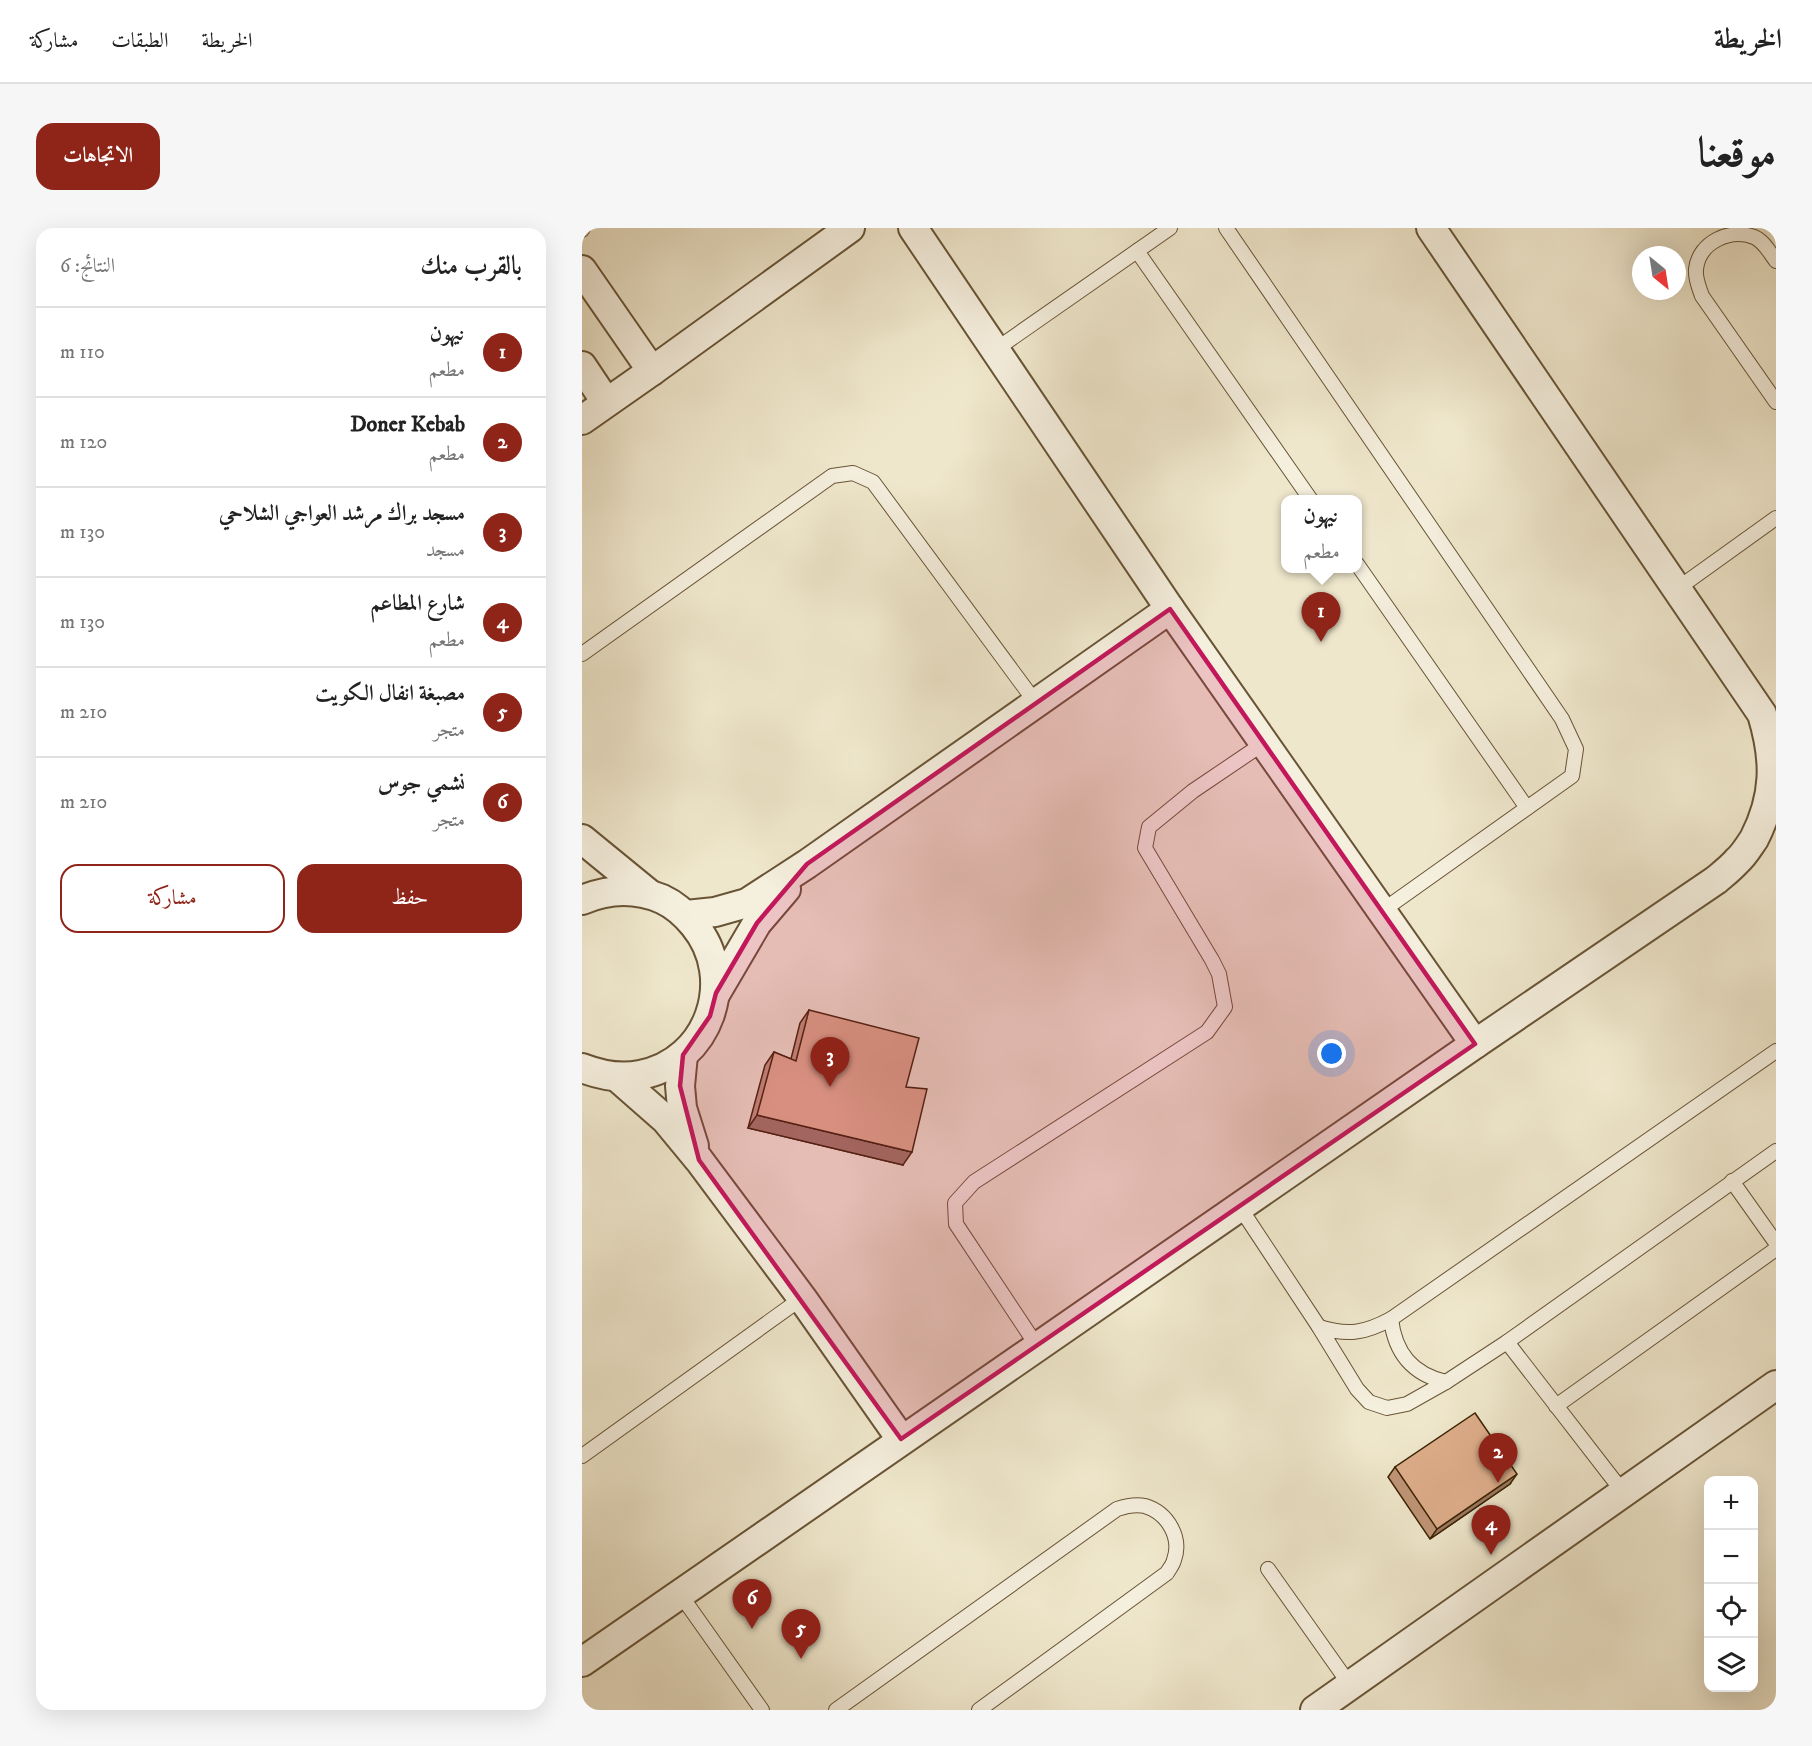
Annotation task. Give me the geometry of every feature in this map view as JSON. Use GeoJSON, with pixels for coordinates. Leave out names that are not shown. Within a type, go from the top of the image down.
{"type":"FeatureCollection","features":[{"type":"Feature","properties":{"kind":"street"},"geometry":{"type":"LineString","coordinates":[[582,420],[850,228]]}},
{"type":"Feature","properties":{"kind":"street"},"geometry":{"type":"LineString","coordinates":[[913,228],[1170,609],[1475,1044]]}},
{"type":"Feature","properties":{"kind":"street"},"geometry":{"type":"LineString","coordinates":[[582,1662],[1239,1206],[1716,880],[1738,861],[1761,826],[1770,808],[1774,786],[1771,739],[1762,714],[1434,229]]}},
{"type":"Feature","properties":{"kind":"street"},"geometry":{"type":"LineString","coordinates":[[582,270],[652,371]]}},
{"type":"Feature","properties":{"kind":"street"},"geometry":{"type":"LineString","coordinates":[[582,366],[606,402]]}},
{"type":"Feature","properties":{"kind":"street"},"geometry":{"type":"LineString","coordinates":[[686,915],[716,912],[747,903],[807,864],[1170,609]]}},
{"type":"Feature","properties":{"kind":"street"},"geometry":{"type":"LineString","coordinates":[[582,839],[648,893],[668,902],[686,915],[704,937],[714,964],[716,993]]}},
{"type":"Feature","properties":{"kind":"street"},"geometry":{"type":"LineString","coordinates":[[582,1068],[617,1077],[640,1075],[663,1068],[683,1055],[699,1037],[710,1016],[716,993],[757,923],[807,864]]}},
{"type":"Feature","properties":{"kind":"street"},"geometry":{"type":"LineString","coordinates":[[582,900],[605,892],[627,890],[648,893]]}},
{"type":"Feature","properties":{"kind":"street"},"geometry":{"type":"LineString","coordinates":[[683,1055],[680,1086],[682,1108],[699,1160]]}},
{"type":"Feature","properties":{"kind":"street"},"geometry":{"type":"LineString","coordinates":[[617,1077],[666,1120],[699,1160],[802,1298],[902,1439]]}},
{"type":"Feature","properties":{"kind":"street"},"geometry":{"type":"LineString","coordinates":[[1315,1710],[1776,1385]]}},
{"type":"Feature","properties":{"kind":"lane"},"geometry":{"type":"LineString","coordinates":[[995,350],[1170,228]]}},
{"type":"Feature","properties":{"kind":"lane"},"geometry":{"type":"LineString","coordinates":[[1226,228],[1562,719],[1576,749],[1572,776],[1382,911]]}},
{"type":"Feature","properties":{"kind":"lane"},"geometry":{"type":"LineString","coordinates":[[1776,261],[1757,232],[1740,233],[1725,235],[1712,242],[1702,253],[1696,267],[1697,282],[1702,296],[1776,402]]}},
{"type":"Feature","properties":{"kind":"lane"},"geometry":{"type":"LineString","coordinates":[[1137,251],[1308,495]]}},
{"type":"Feature","properties":{"kind":"lane"},"geometry":{"type":"LineString","coordinates":[[582,654],[832,476],[854,473],[873,482],[1036,703]]}},
{"type":"Feature","properties":{"kind":"lane"},"geometry":{"type":"LineString","coordinates":[[1677,588],[1776,518]]}},
{"type":"Feature","properties":{"kind":"lane"},"geometry":{"type":"LineString","coordinates":[[1362,571],[1527,808]]}},
{"type":"Feature","properties":{"kind":"lane"},"geometry":{"type":"LineString","coordinates":[[1037,1346],[956,1224],[955,1203],[974,1182],[1207,1032],[1225,1007],[1219,974],[1212,960],[1145,848],[1149,827],[1193,791],[1264,743]]}},
{"type":"Feature","properties":{"kind":"lane"},"geometry":{"type":"LineString","coordinates":[[1319,1327],[1334,1332],[1349,1333],[1364,1331],[1391,1319],[1776,1051]]}},
{"type":"Feature","properties":{"kind":"lane"},"geometry":{"type":"LineString","coordinates":[[1239,1206],[1357,1389],[1369,1402],[1387,1408],[1407,1404],[1446,1382],[1507,1342],[1776,1151]]}},
{"type":"Feature","properties":{"kind":"lane"},"geometry":{"type":"LineString","coordinates":[[1732,1181],[1776,1244]]}},
{"type":"Feature","properties":{"kind":"lane"},"geometry":{"type":"LineString","coordinates":[[1556,1406],[1776,1249]]}},
{"type":"Feature","properties":{"kind":"lane"},"geometry":{"type":"LineString","coordinates":[[582,1456],[802,1298]]}},
{"type":"Feature","properties":{"kind":"lane"},"geometry":{"type":"LineString","coordinates":[[1391,1319],[1396,1344],[1403,1355],[1422,1373],[1446,1382]]}},
{"type":"Feature","properties":{"kind":"lane"},"geometry":{"type":"LineString","coordinates":[[1507,1342],[1623,1492]]}},
{"type":"Feature","properties":{"kind":"lane"},"geometry":{"type":"LineString","coordinates":[[836,1710],[1117,1509],[1130,1505],[1144,1506],[1157,1512],[1168,1521],[1174,1533],[1176,1547],[1174,1561],[1167,1573],[979,1710]]}},
{"type":"Feature","properties":{"kind":"lane"},"geometry":{"type":"LineString","coordinates":[[1268,1569],[1350,1685]]}},
{"type":"Feature","properties":{"kind":"lane"},"geometry":{"type":"LineString","coordinates":[[680,1594],[762,1710]]}},
{"type":"Feature","properties":{"kind":"highlighted area"},"geometry":{"type":"Polygon","coordinates":[[[1170,609],[1475,1044],[901,1439],[699,1160],[680,1086],[683,1055],[710,1016],[716,993],[757,923],[807,864],[1170,609]]]}},
{"type":"Feature","properties":{"kind":"building"},"geometry":{"type":"Polygon","coordinates":[[[809,1010],[919,1038],[906,1087],[927,1089],[912,1152],[757,1115],[774,1052],[796,1061],[809,1010]]]}},
{"type":"Feature","properties":{"kind":"building"},"geometry":{"type":"Polygon","coordinates":[[[1475,1413],[1517,1474],[1437,1529],[1395,1467],[1475,1413]]]}},
{"type":"Feature","properties":{"kind":"place","name":"نيهون"},"geometry":{"type":"Point","coordinates":[1321,642]}},
{"type":"Feature","properties":{"kind":"place","name":"مسجد براك مرشد العواجي الشلاحي"},"geometry":{"type":"Point","coordinates":[830,1087]}},
{"type":"Feature","properties":{"kind":"place","name":"Doner Kebab"},"geometry":{"type":"Point","coordinates":[1498,1483]}},
{"type":"Feature","properties":{"kind":"place","name":"شارع المطاعم"},"geometry":{"type":"Point","coordinates":[1491,1555]}},
{"type":"Feature","properties":{"kind":"place","name":"نشمي جوس"},"geometry":{"type":"Point","coordinates":[752,1629]}},
{"type":"Feature","properties":{"kind":"place","name":"مصبغة انفال الكويت"},"geometry":{"type":"Point","coordinates":[801,1659]}}]}
